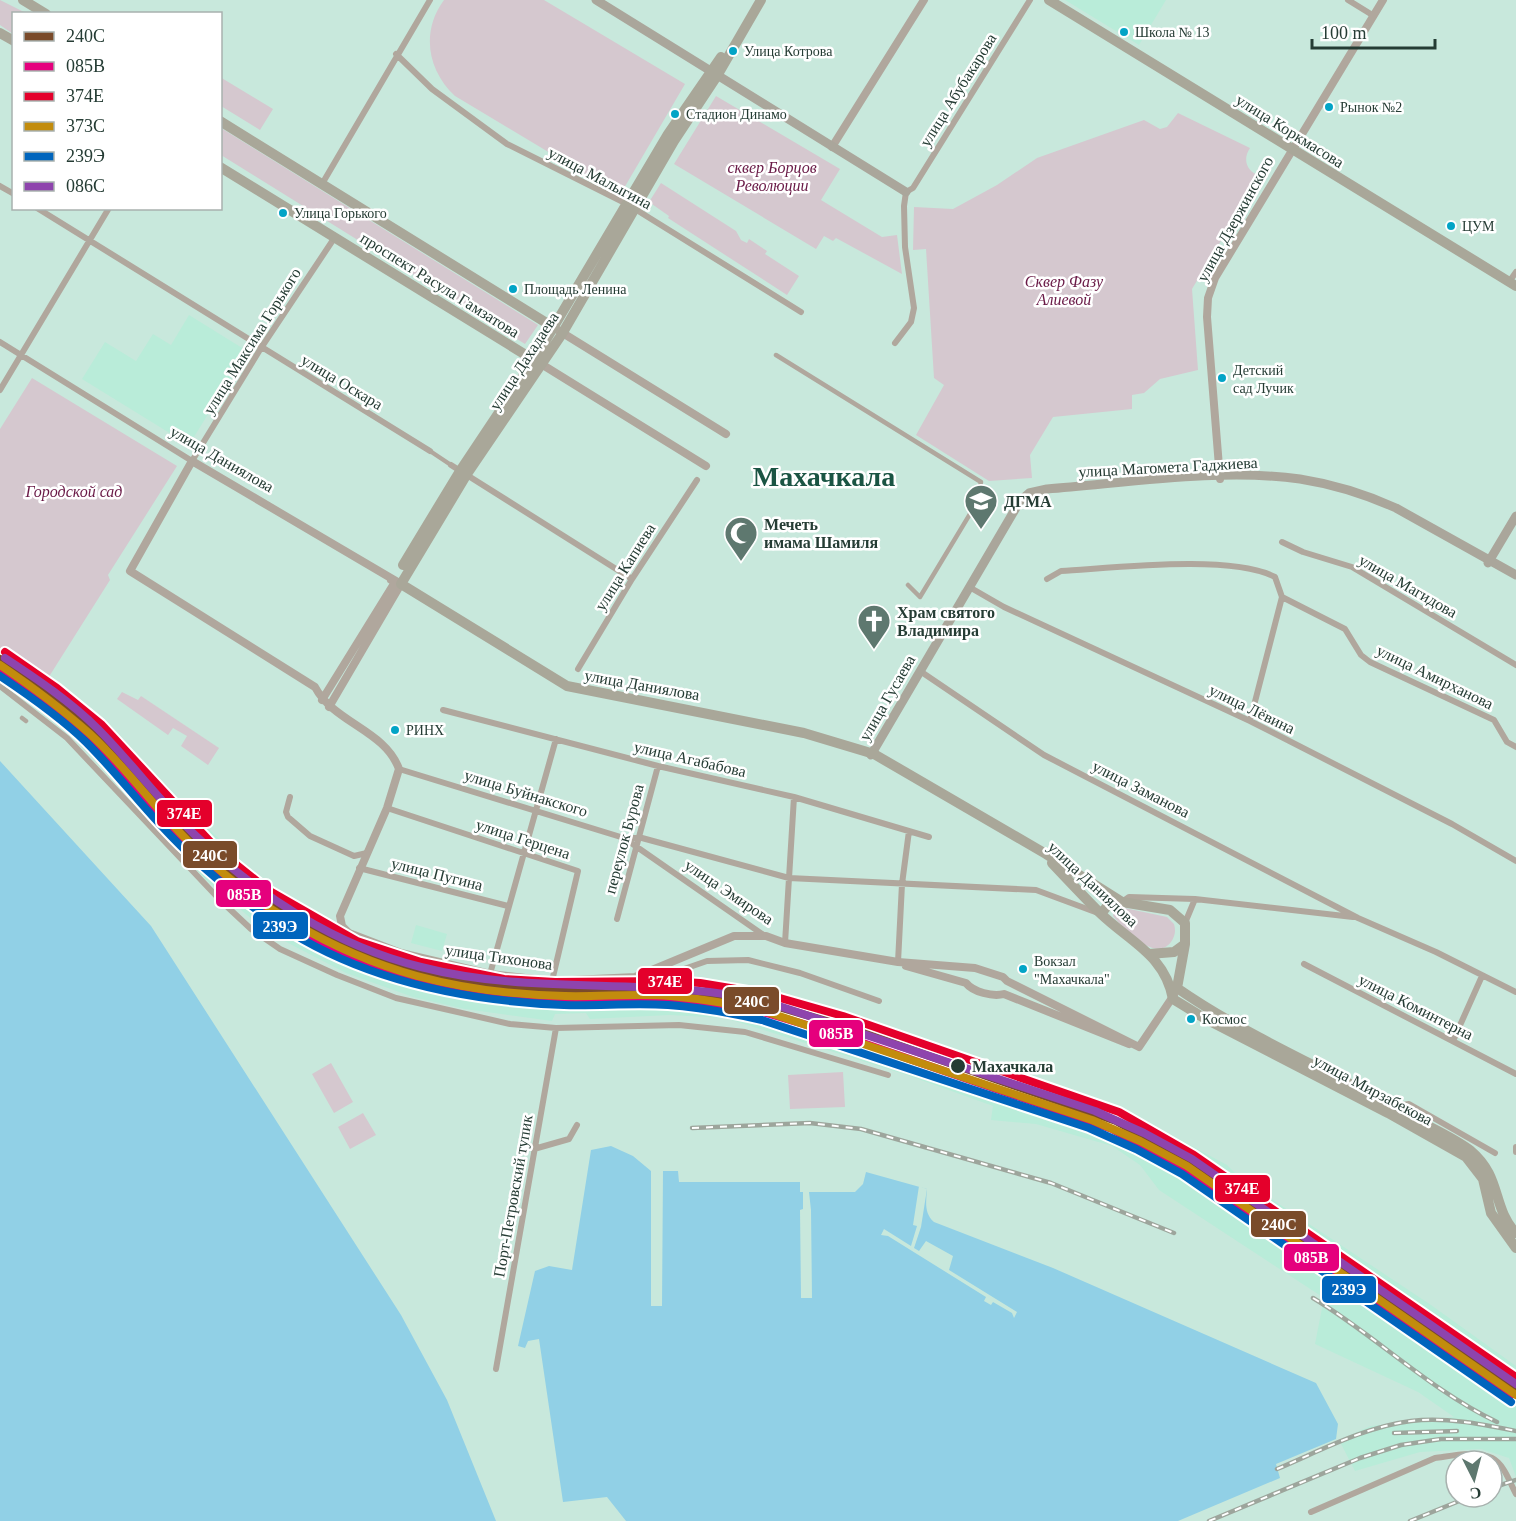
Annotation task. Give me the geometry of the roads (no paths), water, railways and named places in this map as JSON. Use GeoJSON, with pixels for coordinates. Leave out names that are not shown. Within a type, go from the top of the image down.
{"type":"FeatureCollection","features":[{"type":"Feature","properties":{"kind":"main road"},"geometry":{"type":"LineString","coordinates":[[23,0],[43,12]]}},
{"type":"Feature","properties":{"kind":"main road"},"geometry":{"type":"LineString","coordinates":[[596,0],[906,192]]}},
{"type":"Feature","properties":{"kind":"main road","name":"улица Дахадаева"},"geometry":{"type":"LineString","coordinates":[[714,74],[754,0]]}},
{"type":"Feature","properties":{"kind":"main road","name":"улица Дахадаева"},"geometry":{"type":"LineString","coordinates":[[398,583],[459,470],[538,362],[631,206],[761,0]]}},
{"type":"Feature","properties":{"kind":"main road","name":"улица Коркмасова"},"geometry":{"type":"LineString","coordinates":[[1049,0],[1513,284]]}},
{"type":"Feature","properties":{"kind":"main road","name":"проспект Расула Гамзатова"},"geometry":{"type":"LineString","coordinates":[[222,122],[558,330]]}},
{"type":"Feature","properties":{"kind":"main road","name":"проспект Расула Гамзатова"},"geometry":{"type":"LineString","coordinates":[[222,168],[538,362]]}},
{"type":"Feature","properties":{"kind":"main road","name":"улица Магомета Гаджиева"},"geometry":{"type":"LineString","coordinates":[[1038,493],[1220,478]]}},
{"type":"Feature","properties":{"kind":"main road","name":"улица Магомета Гаджиева"},"geometry":{"type":"LineString","coordinates":[[1020,501],[1029,494],[1047,489],[1220,478],[1299,482],[1348,494],[1395,512],[1516,575]]}},
{"type":"Feature","properties":{"kind":"main road","name":"улица Гусаева"},"geometry":{"type":"LineString","coordinates":[[872,755],[1021,503],[1038,493]]}},
{"type":"Feature","properties":{"kind":"main road","name":"улица Гусаева"},"geometry":{"type":"LineString","coordinates":[[971,589],[1020,501]]}},
{"type":"Feature","properties":{"kind":"main road"},"geometry":{"type":"LineString","coordinates":[[1489,562],[1516,516]]}},
{"type":"Feature","properties":{"kind":"main road","name":"улица Магомета Гаджиева"},"geometry":{"type":"LineString","coordinates":[[1489,562],[1516,580]]}},
{"type":"Feature","properties":{"kind":"main road","name":"улица Даниялова"},"geometry":{"type":"LineString","coordinates":[[398,583],[567,686],[793,730],[872,755],[1046,854],[1122,902],[1170,910],[1185,923]]}},
{"type":"Feature","properties":{"kind":"main road","name":"улица Даниялова"},"geometry":{"type":"LineString","coordinates":[[872,755],[1045,856],[1101,914],[1149,954],[1169,978],[1175,993]]}},
{"type":"Feature","properties":{"kind":"main road"},"geometry":{"type":"LineString","coordinates":[[1101,914],[1108,905],[1122,902]]}},
{"type":"Feature","properties":{"kind":"main road"},"geometry":{"type":"LineString","coordinates":[[1175,993],[1185,944],[1185,923]]}},
{"type":"Feature","properties":{"kind":"main road"},"geometry":{"type":"LineString","coordinates":[[1149,954],[1174,952],[1185,944]]}},
{"type":"Feature","properties":{"kind":"main road","name":"улица Мирзабекова"},"geometry":{"type":"LineString","coordinates":[[1175,993],[1471,1151],[1492,1174],[1500,1207],[1516,1233]]}},
{"type":"Feature","properties":{"kind":"main road","name":"улица Мирзабекова"},"geometry":{"type":"LineString","coordinates":[[1390,1109],[1466,1157],[1483,1179],[1491,1213],[1516,1248]]}},
{"type":"Feature","properties":{"kind":"street"},"geometry":{"type":"LineString","coordinates":[[322,184],[396,54],[430,0]]}},
{"type":"Feature","properties":{"kind":"street"},"geometry":{"type":"LineString","coordinates":[[832,147],[924,0]]}},
{"type":"Feature","properties":{"kind":"street","name":"улица Абубакарова"},"geometry":{"type":"LineString","coordinates":[[906,192],[913,188],[1030,0]]}},
{"type":"Feature","properties":{"kind":"street"},"geometry":{"type":"LineString","coordinates":[[1348,0],[1374,16]]}},
{"type":"Feature","properties":{"kind":"street","name":"улица Дзержинского"},"geometry":{"type":"LineString","coordinates":[[1220,478],[1207,317],[1208,298],[1215,278],[1383,0]]}},
{"type":"Feature","properties":{"kind":"street","name":"улица Малыгина"},"geometry":{"type":"LineString","coordinates":[[396,54],[432,89],[507,144],[631,206],[801,312]]}},
{"type":"Feature","properties":{"kind":"street"},"geometry":{"type":"LineString","coordinates":[[895,343],[911,322],[914,308],[905,246],[906,192]]}},
{"type":"Feature","properties":{"kind":"street","name":"улица Оскара"},"geometry":{"type":"LineString","coordinates":[[40,210],[632,579]]}},
{"type":"Feature","properties":{"kind":"street"},"geometry":{"type":"LineString","coordinates":[[0,390],[108,210]]}},
{"type":"Feature","properties":{"kind":"street","name":"улица Максима Горького"},"geometry":{"type":"LineString","coordinates":[[192,461],[261,348],[335,237]]}},
{"type":"Feature","properties":{"kind":"street"},"geometry":{"type":"LineString","coordinates":[[1513,284],[1516,272]]}},
{"type":"Feature","properties":{"kind":"street","name":"проспект Расула Гамзатова"},"geometry":{"type":"LineString","coordinates":[[558,330],[726,434]]}},
{"type":"Feature","properties":{"kind":"street","name":"улица Даниялова"},"geometry":{"type":"LineString","coordinates":[[0,342],[192,461],[398,583]]}},
{"type":"Feature","properties":{"kind":"street"},"geometry":{"type":"LineString","coordinates":[[776,355],[981,482],[976,504],[920,597],[909,585]]}},
{"type":"Feature","properties":{"kind":"street","name":"проспект Расула Гамзатова"},"geometry":{"type":"LineString","coordinates":[[538,362],[706,466]]}},
{"type":"Feature","properties":{"kind":"street"},"geometry":{"type":"LineString","coordinates":[[192,461],[130,571],[315,687],[329,707],[388,748],[399,769],[387,808],[359,868]]}},
{"type":"Feature","properties":{"kind":"street","name":"улица Капиева"},"geometry":{"type":"LineString","coordinates":[[578,669],[632,579],[697,480]]}},
{"type":"Feature","properties":{"kind":"street","name":"улица Магидова"},"geometry":{"type":"LineString","coordinates":[[1282,542],[1302,552],[1352,567],[1516,665]]}},
{"type":"Feature","properties":{"kind":"street"},"geometry":{"type":"LineString","coordinates":[[1047,579],[1061,571],[1185,564],[1263,571],[1275,577],[1282,597],[1250,722]]}},
{"type":"Feature","properties":{"kind":"street","name":"улица Дахадаева"},"geometry":{"type":"LineString","coordinates":[[322,700],[398,583]]}},
{"type":"Feature","properties":{"kind":"street","name":"улица Дахадаева"},"geometry":{"type":"LineString","coordinates":[[329,707],[398,583]]}},
{"type":"Feature","properties":{"kind":"street","name":"улица Лёвина"},"geometry":{"type":"LineString","coordinates":[[971,589],[1024,617],[1250,722],[1452,825],[1516,861]]}},
{"type":"Feature","properties":{"kind":"street","name":"улица Амирханова"},"geometry":{"type":"LineString","coordinates":[[1282,597],[1345,629],[1361,655],[1370,662],[1494,720],[1508,742],[1516,747]]}},
{"type":"Feature","properties":{"kind":"street","name":"улица Заманова"},"geometry":{"type":"LineString","coordinates":[[921,672],[1044,755],[1358,918],[1436,952],[1516,992]]}},
{"type":"Feature","properties":{"kind":"street"},"geometry":{"type":"LineString","coordinates":[[0,686],[30,707],[84,755],[221,901],[251,929],[280,949],[366,987],[396,998],[510,1024],[556,1028],[679,1025],[745,1032],[888,1075]]}},
{"type":"Feature","properties":{"kind":"street"},"geometry":{"type":"LineString","coordinates":[[24,718],[30,707]]}},
{"type":"Feature","properties":{"kind":"street","name":"улица Агабабова"},"geometry":{"type":"LineString","coordinates":[[443,710],[658,766],[794,797],[929,837]]}},
{"type":"Feature","properties":{"kind":"street"},"geometry":{"type":"LineString","coordinates":[[490,974],[556,739]]}},
{"type":"Feature","properties":{"kind":"street","name":"переулок Бурова"},"geometry":{"type":"LineString","coordinates":[[617,919],[658,766]]}},
{"type":"Feature","properties":{"kind":"street","name":"улица Буйнакского"},"geometry":{"type":"LineString","coordinates":[[399,769],[624,838],[637,838],[789,878],[1036,890],[1101,914]]}},
{"type":"Feature","properties":{"kind":"street"},"geometry":{"type":"LineString","coordinates":[[290,797],[286,812],[288,817],[310,836],[354,856],[367,853]]}},
{"type":"Feature","properties":{"kind":"street"},"geometry":{"type":"LineString","coordinates":[[785,943],[794,797]]}},
{"type":"Feature","properties":{"kind":"street","name":"улица Герцена"},"geometry":{"type":"LineString","coordinates":[[387,808],[578,872],[552,981]]}},
{"type":"Feature","properties":{"kind":"street"},"geometry":{"type":"LineString","coordinates":[[898,962],[902,884],[909,831]]}},
{"type":"Feature","properties":{"kind":"street","name":"улица Эмирова"},"geometry":{"type":"LineString","coordinates":[[624,838],[766,936],[785,943],[898,962],[975,968],[1003,977],[1139,1047]]}},
{"type":"Feature","properties":{"kind":"street","name":"улица Тихонова"},"geometry":{"type":"LineString","coordinates":[[359,868],[342,910],[340,921],[349,933],[401,954],[490,974],[552,981],[635,977],[734,936],[766,936]]}},
{"type":"Feature","properties":{"kind":"street","name":"улица Пугина"},"geometry":{"type":"LineString","coordinates":[[359,868],[508,906]]}},
{"type":"Feature","properties":{"kind":"street","name":"улица Заманова"},"geometry":{"type":"LineString","coordinates":[[1122,902],[1129,897],[1195,899],[1358,918]]}},
{"type":"Feature","properties":{"kind":"street"},"geometry":{"type":"LineString","coordinates":[[1185,923],[1195,899]]}},
{"type":"Feature","properties":{"kind":"street"},"geometry":{"type":"LineString","coordinates":[[644,973],[661,977],[707,961],[748,960],[800,973],[879,1001]]}},
{"type":"Feature","properties":{"kind":"street","name":"улица Эмирова"},"geometry":{"type":"LineString","coordinates":[[898,962],[916,970],[966,983],[970,988],[997,996],[1004,994],[1119,1042],[1139,1047]]}},
{"type":"Feature","properties":{"kind":"street","name":"улица Коминтерна"},"geometry":{"type":"LineString","coordinates":[[1304,964],[1516,1074]]}},
{"type":"Feature","properties":{"kind":"street"},"geometry":{"type":"LineString","coordinates":[[966,983],[970,969]]}},
{"type":"Feature","properties":{"kind":"street"},"geometry":{"type":"LineString","coordinates":[[1453,1041],[1482,976]]}},
{"type":"Feature","properties":{"kind":"street"},"geometry":{"type":"LineString","coordinates":[[1004,994],[1008,986],[1007,981]]}},
{"type":"Feature","properties":{"kind":"street"},"geometry":{"type":"LineString","coordinates":[[1139,1047],[1175,993]]}},
{"type":"Feature","properties":{"kind":"street","name":"Порт-Петровский тупик"},"geometry":{"type":"LineString","coordinates":[[496,1369],[556,1028]]}},
{"type":"Feature","properties":{"kind":"street"},"geometry":{"type":"LineString","coordinates":[[1390,1109],[1409,1104],[1495,1153]]}},
{"type":"Feature","properties":{"kind":"street"},"geometry":{"type":"LineString","coordinates":[[534,1149],[569,1139],[577,1125]]}},
{"type":"Feature","properties":{"kind":"street"},"geometry":{"type":"LineString","coordinates":[[1311,1512],[1435,1458],[1456,1455],[1492,1458],[1501,1466],[1516,1494]]}},
{"type":"Feature","properties":{"kind":"water"},"geometry":{"type":"Polygon","coordinates":[[[0,761],[151,926],[401,1315],[447,1400],[496,1521],[0,1521],[0,761]]]}},
{"type":"Feature","properties":{"kind":"water"},"geometry":{"type":"Polygon","coordinates":[[[611,1146],[633,1156],[651,1171],[678,1171],[679,1182],[800,1182],[800,1192],[855,1192],[863,1184],[866,1172],[927,1189],[927,1211],[934,1222],[1053,1268],[1316,1383],[1338,1424],[1336,1439],[1276,1464],[1280,1478],[1178,1521],[626,1521],[607,1497],[563,1502],[539,1339],[528,1341],[525,1348],[518,1346],[535,1271],[549,1266],[572,1270],[591,1150],[611,1146]]]}},
{"type":"Feature","properties":{"kind":"railway"},"geometry":{"type":"LineString","coordinates":[[0,673],[46,703],[88,738],[162,820]]}},
{"type":"Feature","properties":{"kind":"railway"},"geometry":{"type":"LineString","coordinates":[[692,1128],[810,1123],[861,1129],[1051,1183],[1174,1233]]}},
{"type":"Feature","properties":{"kind":"railway"},"geometry":{"type":"LineString","coordinates":[[1313,1298],[1426,1379],[1472,1409],[1497,1422]]}},
{"type":"Feature","properties":{"kind":"railway"},"geometry":{"type":"LineString","coordinates":[[1277,1469],[1359,1434],[1411,1421],[1451,1421],[1516,1431]]}},
{"type":"Feature","properties":{"kind":"railway"},"geometry":{"type":"LineString","coordinates":[[1394,1433],[1457,1431]]}},
{"type":"Feature","properties":{"kind":"railway"},"geometry":{"type":"LineString","coordinates":[[1209,1521],[1360,1458],[1401,1445],[1441,1439],[1516,1439]]}},
{"type":"Feature","properties":{"kind":"railway"},"geometry":{"type":"LineString","coordinates":[[1504,1484],[1516,1480]]}},
{"type":"Feature","properties":{"kind":"railway"},"geometry":{"type":"LineString","coordinates":[[1410,1521],[1444,1507]]}},
{"type":"Feature","properties":{"kind":"place","name":"Школа № 13"},"geometry":{"type":"Point","coordinates":[1124,32]}},
{"type":"Feature","properties":{"kind":"place","name":"Улица Котрова"},"geometry":{"type":"Point","coordinates":[733,51]}},
{"type":"Feature","properties":{"kind":"place","name":"Рынок №2"},"geometry":{"type":"Point","coordinates":[1329,107]}},
{"type":"Feature","properties":{"kind":"place","name":"Стадион Динамо"},"geometry":{"type":"Point","coordinates":[675,114]}},
{"type":"Feature","properties":{"kind":"place","name":"Улица Горького"},"geometry":{"type":"Point","coordinates":[283,213]}},
{"type":"Feature","properties":{"kind":"place","name":"ЦУМ"},"geometry":{"type":"Point","coordinates":[1451,226]}},
{"type":"Feature","properties":{"kind":"place","name":"Площадь Ленина"},"geometry":{"type":"Point","coordinates":[513,289]}},
{"type":"Feature","properties":{"kind":"place","name":"Детский сад Лучик"},"geometry":{"type":"Point","coordinates":[1222,378]}},
{"type":"Feature","properties":{"kind":"place","name":"ДГМА"},"geometry":{"type":"Point","coordinates":[981,530]}},
{"type":"Feature","properties":{"kind":"place","name":"Мечеть имама Шамиля"},"geometry":{"type":"Point","coordinates":[741,562]}},
{"type":"Feature","properties":{"kind":"place","name":"Храм святого Владимира"},"geometry":{"type":"Point","coordinates":[874,650]}},
{"type":"Feature","properties":{"kind":"place","name":"РИНХ"},"geometry":{"type":"Point","coordinates":[395,730]}},
{"type":"Feature","properties":{"kind":"place","name":"Вокзал \"Махачкала\""},"geometry":{"type":"Point","coordinates":[1023,969]}},
{"type":"Feature","properties":{"kind":"place","name":"Космос"},"geometry":{"type":"Point","coordinates":[1191,1019]}},
{"type":"Feature","properties":{"kind":"place","name":"Махачкала"},"geometry":{"type":"Point","coordinates":[958,1066]}},
{"type":"Feature","properties":{"kind":"district","name":"Махачкала"},"geometry":{"type":"Point","coordinates":[824,476]}},
{"type":"Feature","properties":{"kind":"park label","name":"сквер Борцов Революции"},"geometry":{"type":"Point","coordinates":[772,176]}},
{"type":"Feature","properties":{"kind":"park label","name":"Сквер Фазу Алиевой"},"geometry":{"type":"Point","coordinates":[1064,290]}},
{"type":"Feature","properties":{"kind":"park label","name":"Городской сад"},"geometry":{"type":"Point","coordinates":[74,491]}}]}
